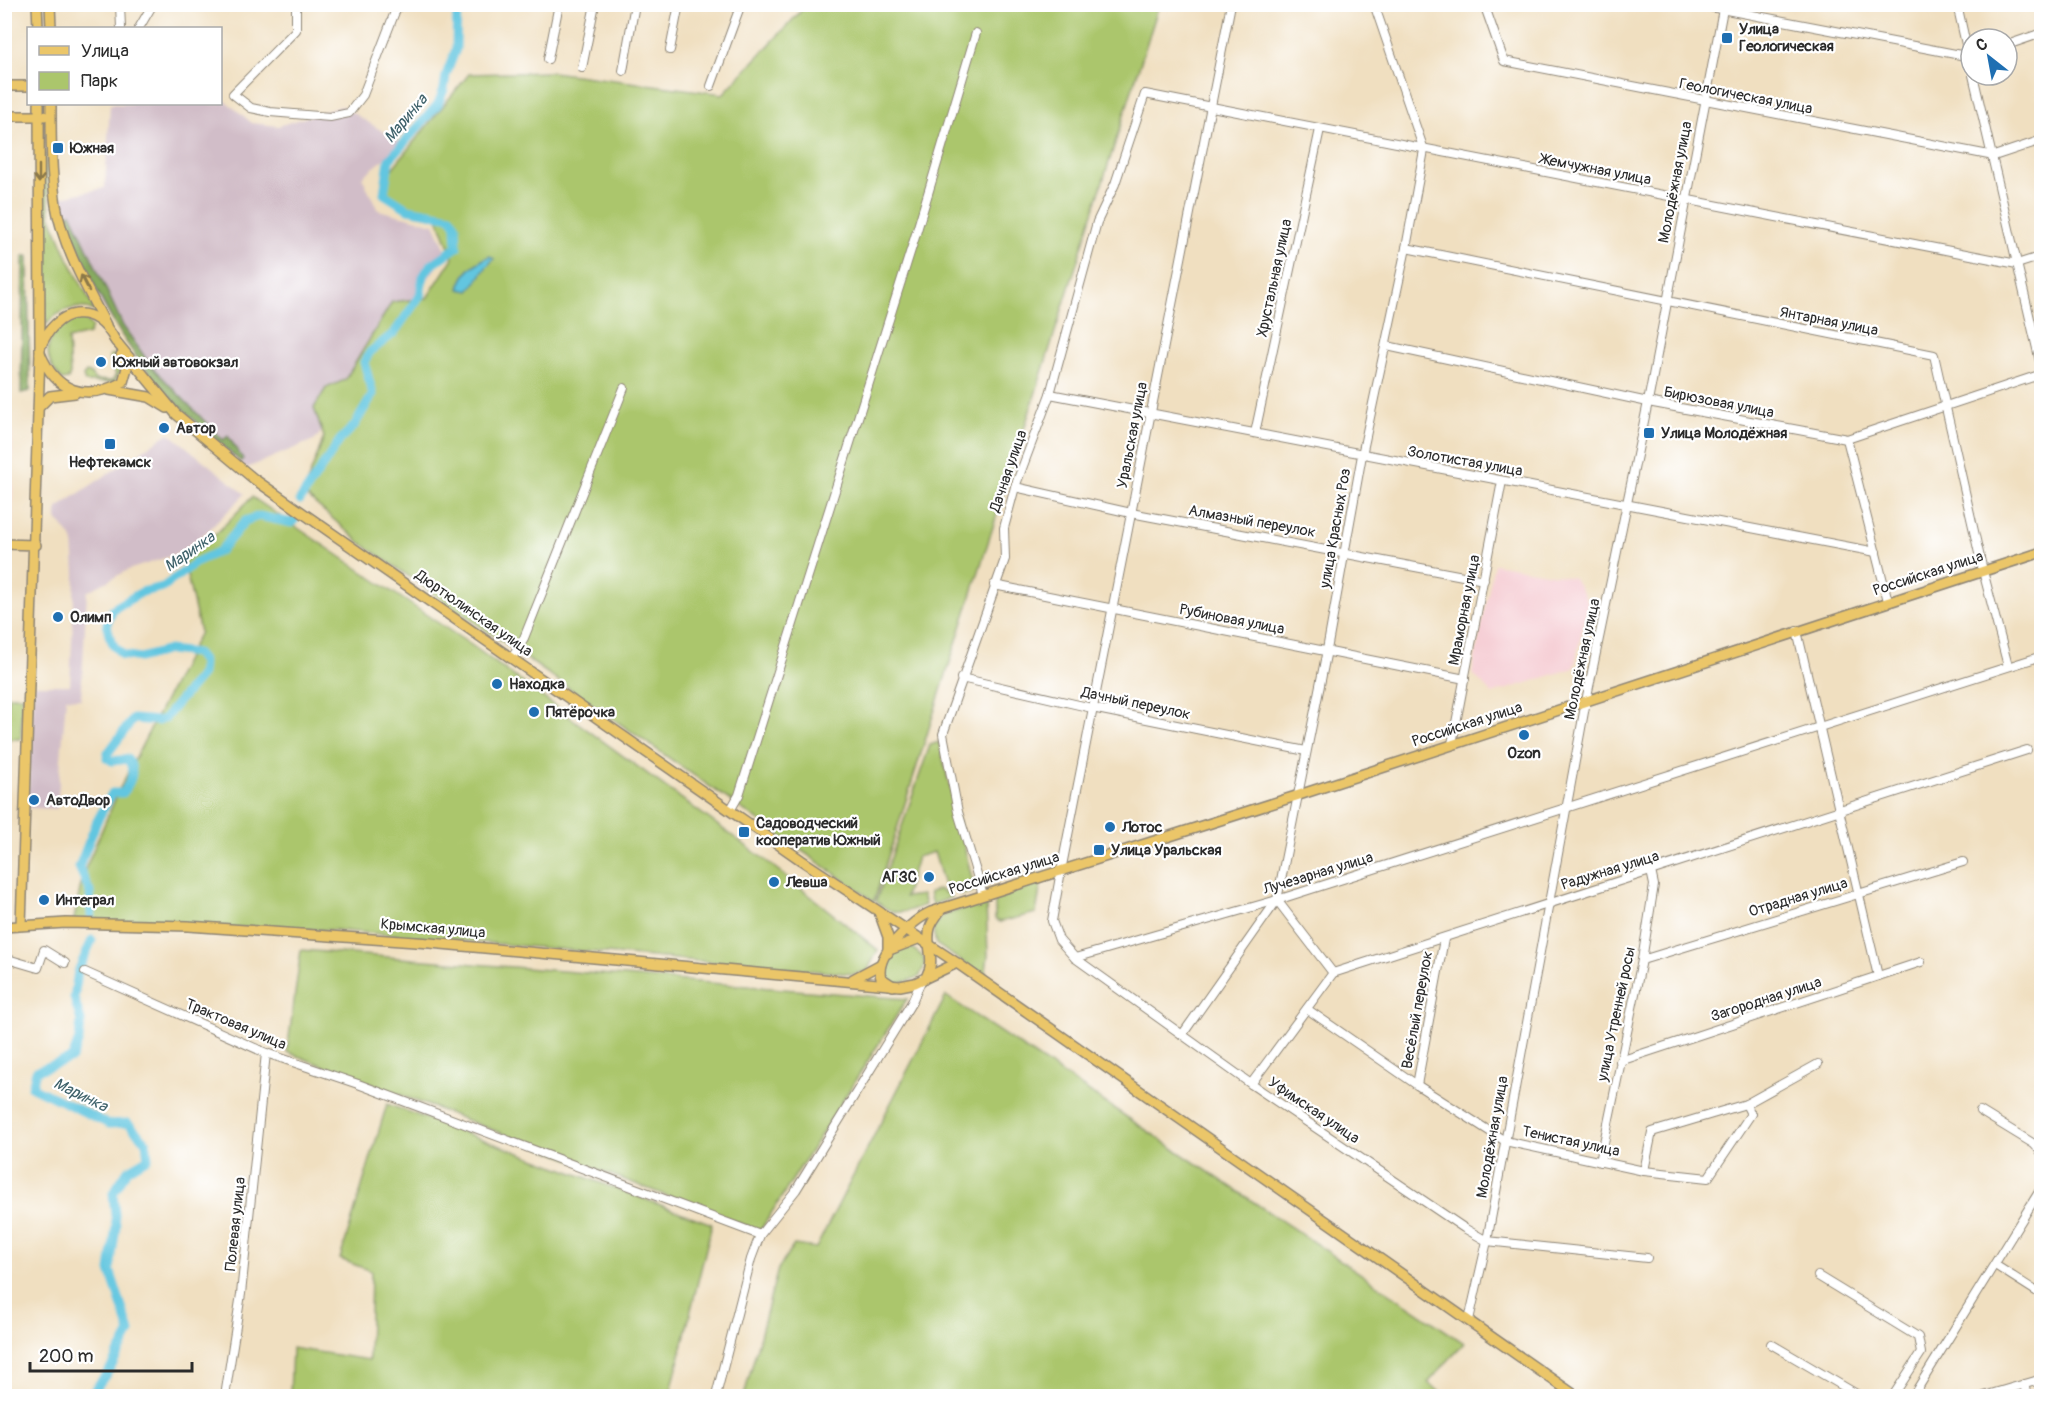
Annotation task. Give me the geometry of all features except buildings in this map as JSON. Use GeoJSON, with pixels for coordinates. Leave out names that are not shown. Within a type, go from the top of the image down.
{"type":"FeatureCollection","features":[{"type":"Feature","properties":{"kind":"main road"},"geometry":{"type":"LineString","coordinates":[[37,4],[38,27]]}},
{"type":"Feature","properties":{"kind":"main road"},"geometry":{"type":"LineString","coordinates":[[50,4],[51,27]]}},
{"type":"Feature","properties":{"kind":"main road"},"geometry":{"type":"LineString","coordinates":[[4,86],[27,86]]}},
{"type":"Feature","properties":{"kind":"main road"},"geometry":{"type":"LineString","coordinates":[[11,925],[36,545],[40,350],[39,105]]}},
{"type":"Feature","properties":{"kind":"main road"},"geometry":{"type":"LineString","coordinates":[[39,406],[53,395],[100,390],[123,382],[127,374],[113,337],[76,267],[58,213],[52,154],[51,105]]}},
{"type":"Feature","properties":{"kind":"main road"},"geometry":{"type":"LineString","coordinates":[[4,117],[51,116]]}},
{"type":"Feature","properties":{"kind":"main road"},"geometry":{"type":"LineString","coordinates":[[39,151],[46,147],[52,154]]}},
{"type":"Feature","properties":{"kind":"main road"},"geometry":{"type":"LineString","coordinates":[[40,350],[51,326],[63,317],[77,313],[92,316],[113,337],[176,414]]}},
{"type":"Feature","properties":{"kind":"main road"},"geometry":{"type":"LineString","coordinates":[[40,350],[58,383],[70,389],[90,391]]}},
{"type":"Feature","properties":{"kind":"main road"},"geometry":{"type":"LineString","coordinates":[[100,390],[149,397],[176,414]]}},
{"type":"Feature","properties":{"kind":"main road","name":"Дюртюлинская улица"},"geometry":{"type":"LineString","coordinates":[[176,414],[254,479],[918,939]]}},
{"type":"Feature","properties":{"kind":"main road"},"geometry":{"type":"LineString","coordinates":[[4,544],[36,545]]}},
{"type":"Feature","properties":{"kind":"main road","name":"Российская улица"},"geometry":{"type":"LineString","coordinates":[[904,929],[931,912],[942,908],[1296,796],[2042,552]]}},
{"type":"Feature","properties":{"kind":"main road"},"geometry":{"type":"LineString","coordinates":[[924,978],[931,968],[930,928],[942,908]]}},
{"type":"Feature","properties":{"kind":"main road"},"geometry":{"type":"LineString","coordinates":[[879,912],[891,918],[931,912]]}},
{"type":"Feature","properties":{"kind":"main road"},"geometry":{"type":"LineString","coordinates":[[879,912],[888,937],[888,952]]}},
{"type":"Feature","properties":{"kind":"main road","name":"Крымская улица"},"geometry":{"type":"LineString","coordinates":[[11,925],[188,926],[391,940],[897,986]]}},
{"type":"Feature","properties":{"kind":"main road"},"geometry":{"type":"LineString","coordinates":[[848,981],[862,977],[881,964],[904,929]]}},
{"type":"Feature","properties":{"kind":"main road"},"geometry":{"type":"LineString","coordinates":[[888,952],[918,939],[957,963],[1576,1396]]}},
{"type":"Feature","properties":{"kind":"main road"},"geometry":{"type":"LineString","coordinates":[[881,964],[881,978],[897,986],[924,978],[957,963]]}},
{"type":"Feature","properties":{"kind":"street"},"geometry":{"type":"LineString","coordinates":[[120,4],[121,27]]}},
{"type":"Feature","properties":{"kind":"street"},"geometry":{"type":"LineString","coordinates":[[140,27],[153,4]]}},
{"type":"Feature","properties":{"kind":"street"},"geometry":{"type":"LineString","coordinates":[[296,4],[296,30],[233,94],[251,108],[330,117],[349,113],[363,95],[398,4]]}},
{"type":"Feature","properties":{"kind":"street"},"geometry":{"type":"LineString","coordinates":[[548,59],[559,4]]}},
{"type":"Feature","properties":{"kind":"street"},"geometry":{"type":"LineString","coordinates":[[582,68],[595,4]]}},
{"type":"Feature","properties":{"kind":"street"},"geometry":{"type":"LineString","coordinates":[[623,71],[635,4]]}},
{"type":"Feature","properties":{"kind":"street"},"geometry":{"type":"LineString","coordinates":[[670,50],[679,4]]}},
{"type":"Feature","properties":{"kind":"street"},"geometry":{"type":"LineString","coordinates":[[711,86],[741,4]]}},
{"type":"Feature","properties":{"kind":"street","name":"Уральская улица"},"geometry":{"type":"LineString","coordinates":[[1061,871],[1231,4]]}},
{"type":"Feature","properties":{"kind":"street","name":"улица Красных Роз"},"geometry":{"type":"LineString","coordinates":[[1182,1035],[1277,900],[1327,650],[1362,456],[1406,248],[1424,150],[1374,4]]}},
{"type":"Feature","properties":{"kind":"street","name":"Геологическая улица"},"geometry":{"type":"LineString","coordinates":[[1484,4],[1504,61],[1704,102],[1994,156],[2042,140]]}},
{"type":"Feature","properties":{"kind":"street"},"geometry":{"type":"LineString","coordinates":[[1695,4],[1724,8],[1959,59]]}},
{"type":"Feature","properties":{"kind":"street"},"geometry":{"type":"LineString","coordinates":[[1957,4],[1962,27]]}},
{"type":"Feature","properties":{"kind":"street","name":"Молодёжная улица"},"geometry":{"type":"LineString","coordinates":[[1469,1320],[1487,1240],[1586,701],[1628,505],[1704,102],[1724,8]]}},
{"type":"Feature","properties":{"kind":"street"},"geometry":{"type":"LineString","coordinates":[[730,809],[739,795],[840,478],[976,33]]}},
{"type":"Feature","properties":{"kind":"street"},"geometry":{"type":"LineString","coordinates":[[2019,41],[2042,33]]}},
{"type":"Feature","properties":{"kind":"street"},"geometry":{"type":"LineString","coordinates":[[1976,87],[1994,156],[2042,372]]}},
{"type":"Feature","properties":{"kind":"street","name":"Жемчужная улица"},"geometry":{"type":"LineString","coordinates":[[1145,94],[2017,264],[2042,256]]}},
{"type":"Feature","properties":{"kind":"street","name":"Дачная улица"},"geometry":{"type":"LineString","coordinates":[[983,895],[958,812],[944,734],[961,678],[1005,559],[1004,528],[1016,487],[1050,394],[1097,222],[1115,184],[1145,94]]}},
{"type":"Feature","properties":{"kind":"street","name":"Хрустальная улица"},"geometry":{"type":"LineString","coordinates":[[1255,433],[1320,129]]}},
{"type":"Feature","properties":{"kind":"street","name":"Янтарная улица"},"geometry":{"type":"LineString","coordinates":[[1406,248],[1666,303],[1934,355],[1983,571],[2008,666]]}},
{"type":"Feature","properties":{"kind":"street","name":"Бирюзовая улица"},"geometry":{"type":"LineString","coordinates":[[1386,346],[1648,402],[1847,439],[2042,372]]}},
{"type":"Feature","properties":{"kind":"street"},"geometry":{"type":"LineString","coordinates":[[512,658],[524,638],[624,388]]}},
{"type":"Feature","properties":{"kind":"street","name":"Золотистая улица"},"geometry":{"type":"LineString","coordinates":[[1050,394],[1362,456],[1876,552]]}},
{"type":"Feature","properties":{"kind":"street"},"geometry":{"type":"LineString","coordinates":[[1847,439],[1888,601]]}},
{"type":"Feature","properties":{"kind":"street","name":"Мраморная улица"},"geometry":{"type":"LineString","coordinates":[[1452,744],[1502,481]]}},
{"type":"Feature","properties":{"kind":"street","name":"Алмазный переулок"},"geometry":{"type":"LineString","coordinates":[[1016,487],[1131,513],[1484,580]]}},
{"type":"Feature","properties":{"kind":"street","name":"Рубиновая улица"},"geometry":{"type":"LineString","coordinates":[[994,585],[1465,679]]}},
{"type":"Feature","properties":{"kind":"street"},"geometry":{"type":"LineString","coordinates":[[1797,631],[1878,976]]}},
{"type":"Feature","properties":{"kind":"street","name":"Лучезарная улица"},"geometry":{"type":"LineString","coordinates":[[1076,958],[1277,900],[2042,656]]}},
{"type":"Feature","properties":{"kind":"street","name":"Дачный переулок"},"geometry":{"type":"LineString","coordinates":[[961,678],[1092,708],[1306,751]]}},
{"type":"Feature","properties":{"kind":"street","name":"Радужная улица"},"geometry":{"type":"LineString","coordinates":[[1333,973],[2027,750]]}},
{"type":"Feature","properties":{"kind":"street","name":"Отрадная улица"},"geometry":{"type":"LineString","coordinates":[[1642,960],[1963,862]]}},
{"type":"Feature","properties":{"kind":"street","name":"Уфимская улица"},"geometry":{"type":"LineString","coordinates":[[1061,871],[1052,921],[1059,940],[1076,958],[1251,1084],[1464,1228],[1487,1240],[1647,1258]]}},
{"type":"Feature","properties":{"kind":"street","name":"улица Утренней росы"},"geometry":{"type":"LineString","coordinates":[[1600,1162],[1642,960],[1654,885],[1651,871]]}},
{"type":"Feature","properties":{"kind":"street"},"geometry":{"type":"LineString","coordinates":[[1251,1084],[1333,973],[1277,900]]}},
{"type":"Feature","properties":{"kind":"street","name":"Весёлый переулок"},"geometry":{"type":"LineString","coordinates":[[1417,1085],[1444,939]]}},
{"type":"Feature","properties":{"kind":"street"},"geometry":{"type":"LineString","coordinates":[[4,958],[38,968],[44,950],[65,963]]}},
{"type":"Feature","properties":{"kind":"street","name":"Загородная улица"},"geometry":{"type":"LineString","coordinates":[[1620,1061],[1921,962]]}},
{"type":"Feature","properties":{"kind":"street","name":"Трактовая улица"},"geometry":{"type":"LineString","coordinates":[[85,972],[266,1053],[380,1093],[760,1235]]}},
{"type":"Feature","properties":{"kind":"street"},"geometry":{"type":"LineString","coordinates":[[716,1396],[751,1259],[760,1235],[796,1190],[912,1002],[924,978]]}},
{"type":"Feature","properties":{"kind":"street"},"geometry":{"type":"LineString","coordinates":[[897,986],[912,1002]]}},
{"type":"Feature","properties":{"kind":"street","name":"Тенистая улица"},"geometry":{"type":"LineString","coordinates":[[1307,1009],[1417,1085],[1505,1141],[1600,1162],[1644,1171],[1708,1178],[1751,1114],[1746,1104]]}},
{"type":"Feature","properties":{"kind":"street","name":"Полевая улица"},"geometry":{"type":"LineString","coordinates":[[225,1396],[241,1294],[266,1053]]}},
{"type":"Feature","properties":{"kind":"street"},"geometry":{"type":"LineString","coordinates":[[1644,1171],[1652,1132],[1746,1104],[1818,1064]]}},
{"type":"Feature","properties":{"kind":"street"},"geometry":{"type":"LineString","coordinates":[[1980,1111],[2034,1144],[2042,1153]]}},
{"type":"Feature","properties":{"kind":"street"},"geometry":{"type":"LineString","coordinates":[[1913,1396],[2039,1198],[2042,1187]]}},
{"type":"Feature","properties":{"kind":"street"},"geometry":{"type":"LineString","coordinates":[[1995,1265],[2042,1295]]}},
{"type":"Feature","properties":{"kind":"street"},"geometry":{"type":"LineString","coordinates":[[1818,1276],[1918,1337],[1921,1353],[1893,1396]]}},
{"type":"Feature","properties":{"kind":"street"},"geometry":{"type":"LineString","coordinates":[[1771,1344],[1860,1396]]}},
{"type":"Feature","properties":{"kind":"street"},"geometry":{"type":"LineString","coordinates":[[1984,1396],[2042,1379]]}},
{"type":"Feature","properties":{"kind":"street"},"geometry":{"type":"LineString","coordinates":[[2024,1384],[2027,1396]]}},
{"type":"Feature","properties":{"kind":"shaded area"},"geometry":{"type":"Polygon","coordinates":[[[222,98],[252,123],[278,126],[342,106],[403,144],[362,177],[378,210],[434,224],[447,252],[316,439],[247,468],[201,432],[148,375],[100,303],[70,237],[62,197],[105,188],[110,105],[222,105],[222,98]]]}},
{"type":"Feature","properties":{"kind":"shaded area"},"geometry":{"type":"Polygon","coordinates":[[[12,423],[13,537],[5,537],[5,424],[12,423]]]}},
{"type":"Feature","properties":{"kind":"shaded area"},"geometry":{"type":"Polygon","coordinates":[[[169,433],[245,494],[208,531],[177,554],[128,570],[87,592],[81,699],[66,698],[57,809],[27,808],[34,685],[70,685],[75,574],[73,540],[57,519],[57,508],[169,433]]]}},
{"type":"Feature","properties":{"kind":"shaded area"},"geometry":{"type":"Polygon","coordinates":[[[1494,564],[1574,578],[1588,602],[1574,668],[1492,694],[1472,673],[1494,564]]]}},
{"type":"Feature","properties":{"kind":"green space"},"geometry":{"type":"Polygon","coordinates":[[[804,5],[1159,5],[874,901],[361,543],[303,493],[324,437],[314,408],[326,388],[345,380],[392,302],[427,298],[453,258],[438,218],[404,209],[393,199],[382,181],[469,74],[552,72],[723,94],[804,5]]]}},
{"type":"Feature","properties":{"kind":"green space"},"geometry":{"type":"Polygon","coordinates":[[[43,153],[45,153],[50,215],[68,258],[95,311],[81,308],[68,309],[56,315],[46,325],[43,153]]]}},
{"type":"Feature","properties":{"kind":"green space"},"geometry":{"type":"Polygon","coordinates":[[[71,213],[123,326],[151,366],[223,440],[228,436],[243,459],[241,462],[179,406],[133,352],[109,314],[81,255],[66,215],[71,213]]]}},
{"type":"Feature","properties":{"kind":"green space"},"geometry":{"type":"Polygon","coordinates":[[[23,256],[28,256],[30,391],[21,393],[23,256]]]}},
{"type":"Feature","properties":{"kind":"green space"},"geometry":{"type":"Polygon","coordinates":[[[74,317],[84,318],[92,327],[89,334],[68,339],[70,374],[68,379],[62,380],[50,362],[49,345],[57,330],[74,317]]]}},
{"type":"Feature","properties":{"kind":"green space"},"geometry":{"type":"Polygon","coordinates":[[[112,354],[119,360],[121,371],[114,383],[85,382],[83,376],[86,372],[90,373],[95,380],[112,381],[116,375],[109,357],[112,354]]]}},
{"type":"Feature","properties":{"kind":"green space"},"geometry":{"type":"Polygon","coordinates":[[[252,497],[474,647],[764,859],[878,950],[867,971],[853,974],[334,930],[73,924],[83,874],[119,790],[200,632],[183,558],[215,535],[252,497]]]}},
{"type":"Feature","properties":{"kind":"green space"},"geometry":{"type":"Polygon","coordinates":[[[8,696],[22,696],[21,739],[7,739],[8,696]]]}},
{"type":"Feature","properties":{"kind":"green space"},"geometry":{"type":"Polygon","coordinates":[[[939,742],[975,891],[961,895],[944,885],[934,852],[917,857],[905,897],[922,895],[925,905],[905,912],[894,912],[876,901],[930,745],[939,742]]]}},
{"type":"Feature","properties":{"kind":"green space"},"geometry":{"type":"Polygon","coordinates":[[[1041,884],[1036,913],[1000,922],[995,919],[995,898],[1041,884]]]}},
{"type":"Feature","properties":{"kind":"green space"},"geometry":{"type":"Polygon","coordinates":[[[938,889],[952,897],[932,905],[929,893],[938,889]]]}},
{"type":"Feature","properties":{"kind":"green space"},"geometry":{"type":"Polygon","coordinates":[[[986,901],[988,956],[985,977],[936,944],[933,929],[942,916],[986,901]]]}},
{"type":"Feature","properties":{"kind":"green space"},"geometry":{"type":"Polygon","coordinates":[[[911,947],[923,957],[925,965],[919,977],[897,984],[885,977],[892,957],[911,947]]]}},
{"type":"Feature","properties":{"kind":"green space"},"geometry":{"type":"Polygon","coordinates":[[[301,950],[907,999],[760,1231],[287,1052],[301,950]]]}},
{"type":"Feature","properties":{"kind":"green space"},"geometry":{"type":"Polygon","coordinates":[[[946,996],[1464,1343],[1428,1383],[1446,1396],[744,1396],[778,1269],[794,1245],[816,1248],[946,996]]]}},
{"type":"Feature","properties":{"kind":"green space"},"geometry":{"type":"Polygon","coordinates":[[[387,1104],[712,1224],[670,1396],[290,1396],[292,1348],[369,1360],[371,1271],[340,1259],[387,1104]]]}},
{"type":"Feature","properties":{"kind":"water"},"geometry":{"type":"Polygon","coordinates":[[[490,256],[494,259],[469,291],[459,289],[463,277],[470,268],[490,256]]]}},
{"type":"Feature","properties":{"kind":"waterway","name":"Маринка"},"geometry":{"type":"LineString","coordinates":[[300,500],[340,440],[354,426],[373,394],[364,362],[370,352],[394,333],[420,296],[423,277],[430,266],[457,247],[456,226],[451,217],[408,209],[384,194],[389,160],[438,104],[444,89],[446,75],[456,49],[457,4]]}},
{"type":"Feature","properties":{"kind":"waterway","name":"Маринка"},"geometry":{"type":"LineString","coordinates":[[91,915],[90,892],[79,867],[97,821],[112,793],[123,793],[132,772],[128,759],[112,761],[107,758],[108,753],[133,719],[159,721],[165,718],[202,674],[203,662],[196,653],[169,650],[140,658],[123,655],[114,646],[109,635],[107,623],[113,609],[142,592],[163,587],[198,561],[220,551],[245,521],[259,516],[292,523],[295,519]]}},
{"type":"Feature","properties":{"kind":"waterway","name":"Маринка"},"geometry":{"type":"LineString","coordinates":[[90,1396],[110,1369],[130,1332],[110,1270],[116,1226],[113,1193],[128,1170],[148,1158],[146,1142],[128,1123],[109,1124],[32,1087],[36,1071],[72,1058],[79,1040],[81,1021],[74,998],[78,971],[92,940]]}},
{"type":"Feature","properties":{"kind":"place","name":"Улица Геологическая"},"geometry":{"type":"Point","coordinates":[1727,38]}},
{"type":"Feature","properties":{"kind":"place","name":"Южная"},"geometry":{"type":"Point","coordinates":[58,148]}},
{"type":"Feature","properties":{"kind":"place","name":"Южный автовокзал"},"geometry":{"type":"Point","coordinates":[101,362]}},
{"type":"Feature","properties":{"kind":"place","name":"Автор"},"geometry":{"type":"Point","coordinates":[164,428]}},
{"type":"Feature","properties":{"kind":"place","name":"Улица Молодёжная"},"geometry":{"type":"Point","coordinates":[1649,433]}},
{"type":"Feature","properties":{"kind":"place","name":"Нефтекамск"},"geometry":{"type":"Point","coordinates":[110,444]}},
{"type":"Feature","properties":{"kind":"place","name":"Олимп"},"geometry":{"type":"Point","coordinates":[58,617]}},
{"type":"Feature","properties":{"kind":"place","name":"Находка"},"geometry":{"type":"Point","coordinates":[497,684]}},
{"type":"Feature","properties":{"kind":"place","name":"Пятёрочка"},"geometry":{"type":"Point","coordinates":[534,712]}},
{"type":"Feature","properties":{"kind":"place","name":"Ozon"},"geometry":{"type":"Point","coordinates":[1524,735]}},
{"type":"Feature","properties":{"kind":"place","name":"АвтоДвор"},"geometry":{"type":"Point","coordinates":[34,800]}},
{"type":"Feature","properties":{"kind":"place","name":"Лотос"},"geometry":{"type":"Point","coordinates":[1110,827]}},
{"type":"Feature","properties":{"kind":"place","name":"Садоводческий кооператив Южный"},"geometry":{"type":"Point","coordinates":[744,832]}},
{"type":"Feature","properties":{"kind":"place","name":"Улица Уральская"},"geometry":{"type":"Point","coordinates":[1099,850]}},
{"type":"Feature","properties":{"kind":"place","name":"АГЗС"},"geometry":{"type":"Point","coordinates":[929,877]}},
{"type":"Feature","properties":{"kind":"place","name":"Левша"},"geometry":{"type":"Point","coordinates":[774,882]}},
{"type":"Feature","properties":{"kind":"place","name":"Интеграл"},"geometry":{"type":"Point","coordinates":[44,900]}}]}
